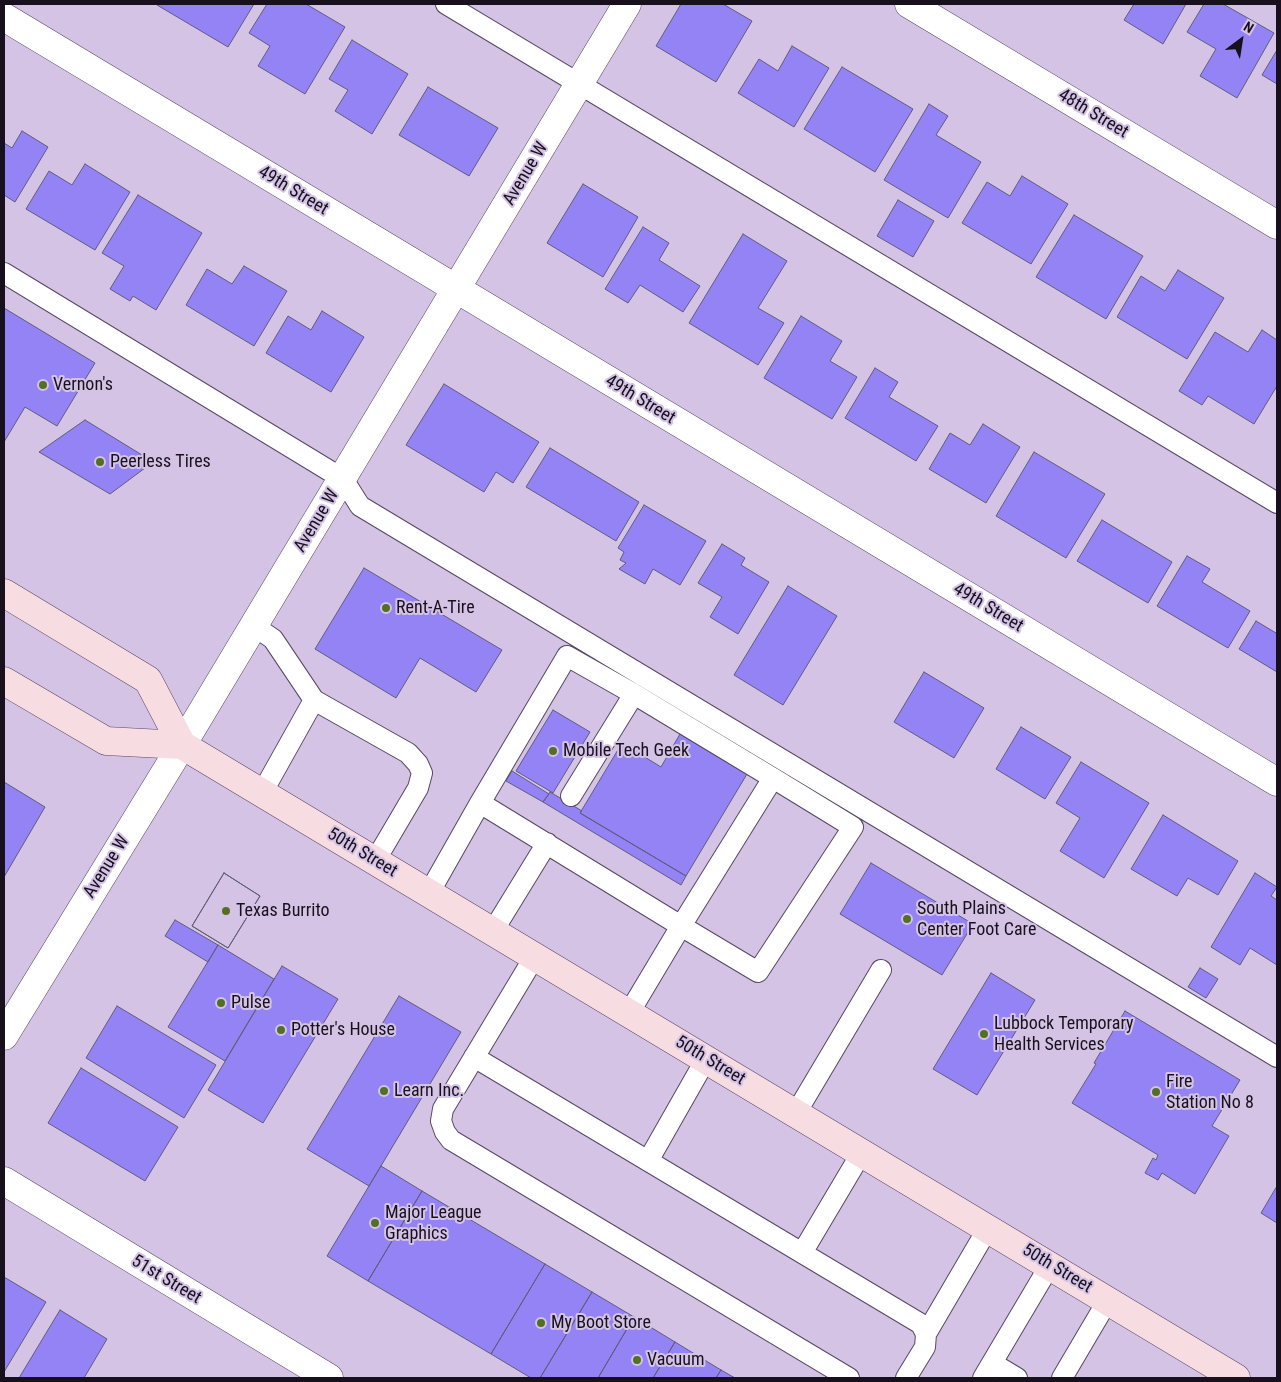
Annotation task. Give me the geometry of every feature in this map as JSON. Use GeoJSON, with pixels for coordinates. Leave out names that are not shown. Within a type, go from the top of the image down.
{"type":"FeatureCollection","features":[{"type":"Feature","properties":{"kind":"main road"},"geometry":{"type":"LineString","coordinates":[[4,594],[148,680],[182,745]]}},
{"type":"Feature","properties":{"kind":"main road","name":"50th Street"},"geometry":{"type":"LineString","coordinates":[[4,680],[106,741],[182,745],[1236,1378]]}},
{"type":"Feature","properties":{"kind":"street","name":"Avenue W"},"geometry":{"type":"LineString","coordinates":[[4,1036],[343,479],[627,4]]}},
{"type":"Feature","properties":{"kind":"street","name":"48th Street"},"geometry":{"type":"LineString","coordinates":[[909,4],[1277,225]]}},
{"type":"Feature","properties":{"kind":"street","name":"49th Street"},"geometry":{"type":"LineString","coordinates":[[4,17],[1277,782]]}},
{"type":"Feature","properties":{"kind":"street","name":"51st Street"},"geometry":{"type":"LineString","coordinates":[[4,1181],[329,1378]]}},
{"type":"Feature","properties":{"kind":"lane"},"geometry":{"type":"LineString","coordinates":[[446,4],[1277,503]]}},
{"type":"Feature","properties":{"kind":"lane"},"geometry":{"type":"LineString","coordinates":[[4,274],[343,479],[360,506],[613,659],[808,787],[1277,1058]]}},
{"type":"Feature","properties":{"kind":"lane"},"geometry":{"type":"LineString","coordinates":[[254,626],[273,639],[314,700],[408,753],[418,764],[422,773],[418,788],[375,860]]}},
{"type":"Feature","properties":{"kind":"lane"},"geometry":{"type":"LineString","coordinates":[[429,893],[480,802],[567,656],[773,778],[808,787],[852,827],[758,972],[480,802]]}},
{"type":"Feature","properties":{"kind":"lane"},"geometry":{"type":"LineString","coordinates":[[602,676],[613,659]]}},
{"type":"Feature","properties":{"kind":"lane"},"geometry":{"type":"LineString","coordinates":[[571,796],[634,694]]}},
{"type":"Feature","properties":{"kind":"lane"},"geometry":{"type":"LineString","coordinates":[[262,793],[314,700]]}},
{"type":"Feature","properties":{"kind":"lane"},"geometry":{"type":"LineString","coordinates":[[628,1013],[773,778]]}},
{"type":"Feature","properties":{"kind":"lane"},"geometry":{"type":"LineString","coordinates":[[493,931],[547,844]]}},
{"type":"Feature","properties":{"kind":"lane"},"geometry":{"type":"LineString","coordinates":[[535,956],[443,1109],[441,1121],[445,1132],[451,1140],[848,1378]]}},
{"type":"Feature","properties":{"kind":"lane"},"geometry":{"type":"LineString","coordinates":[[796,1113],[881,970]]}},
{"type":"Feature","properties":{"kind":"lane"},"geometry":{"type":"LineString","coordinates":[[474,1057],[921,1324],[926,1334]]}},
{"type":"Feature","properties":{"kind":"lane"},"geometry":{"type":"LineString","coordinates":[[648,1160],[706,1059]]}},
{"type":"Feature","properties":{"kind":"lane"},"geometry":{"type":"LineString","coordinates":[[802,1253],[862,1152]]}},
{"type":"Feature","properties":{"kind":"lane"},"geometry":{"type":"LineString","coordinates":[[906,1378],[925,1347],[926,1334],[988,1228]]}},
{"type":"Feature","properties":{"kind":"lane"},"geometry":{"type":"LineString","coordinates":[[1016,1378],[987,1371],[1050,1265]]}},
{"type":"Feature","properties":{"kind":"lane"},"geometry":{"type":"LineString","coordinates":[[1062,1378],[1108,1300]]}},
{"type":"Feature","properties":{"kind":"building"},"geometry":{"type":"Polygon","coordinates":[[[158,4],[254,4],[228,47],[158,4]]]}},
{"type":"Feature","properties":{"kind":"building"},"geometry":{"type":"Polygon","coordinates":[[[267,4],[306,4],[345,27],[305,94],[258,66],[270,46],[249,33],[267,4]]]}},
{"type":"Feature","properties":{"kind":"building"},"geometry":{"type":"Polygon","coordinates":[[[681,4],[723,4],[752,21],[716,82],[656,46],[681,4]]]}},
{"type":"Feature","properties":{"kind":"building"},"geometry":{"type":"Polygon","coordinates":[[[1134,4],[1186,4],[1163,44],[1124,20],[1134,4]]]}},
{"type":"Feature","properties":{"kind":"building"},"geometry":{"type":"Polygon","coordinates":[[[1204,4],[1223,4],[1274,33],[1237,98],[1200,76],[1216,49],[1187,32],[1204,4]]]}},
{"type":"Feature","properties":{"kind":"building"},"geometry":{"type":"Polygon","coordinates":[[[352,40],[408,74],[372,134],[335,111],[348,90],[329,79],[352,40]]]}},
{"type":"Feature","properties":{"kind":"building"},"geometry":{"type":"Polygon","coordinates":[[[792,46],[829,68],[794,127],[738,93],[759,59],[778,71],[792,46]]]}},
{"type":"Feature","properties":{"kind":"building"},"geometry":{"type":"Polygon","coordinates":[[[1277,50],[1277,84],[1262,75],[1277,50]]]}},
{"type":"Feature","properties":{"kind":"building"},"geometry":{"type":"Polygon","coordinates":[[[842,67],[913,109],[875,172],[804,129],[842,67]]]}},
{"type":"Feature","properties":{"kind":"building"},"geometry":{"type":"Polygon","coordinates":[[[428,87],[498,128],[469,176],[399,135],[428,87]]]}},
{"type":"Feature","properties":{"kind":"building"},"geometry":{"type":"Polygon","coordinates":[[[929,104],[948,116],[936,135],[981,162],[948,218],[884,180],[929,104]]]}},
{"type":"Feature","properties":{"kind":"building"},"geometry":{"type":"Polygon","coordinates":[[[22,131],[48,147],[15,202],[4,195],[4,143],[12,148],[22,131]]]}},
{"type":"Feature","properties":{"kind":"building"},"geometry":{"type":"Polygon","coordinates":[[[85,164],[130,192],[95,250],[26,209],[49,171],[72,185],[85,164]]]}},
{"type":"Feature","properties":{"kind":"building"},"geometry":{"type":"Polygon","coordinates":[[[1022,176],[1068,204],[1031,264],[962,223],[987,182],[1010,196],[1022,176]]]}},
{"type":"Feature","properties":{"kind":"building"},"geometry":{"type":"Polygon","coordinates":[[[583,184],[638,217],[603,277],[547,243],[583,184]]]}},
{"type":"Feature","properties":{"kind":"building"},"geometry":{"type":"Polygon","coordinates":[[[138,195],[202,233],[156,310],[133,296],[130,301],[110,289],[124,266],[102,253],[138,195]]]}},
{"type":"Feature","properties":{"kind":"building"},"geometry":{"type":"Polygon","coordinates":[[[898,200],[934,221],[913,257],[877,236],[898,200]]]}},
{"type":"Feature","properties":{"kind":"building"},"geometry":{"type":"Polygon","coordinates":[[[1074,215],[1143,256],[1106,319],[1036,277],[1074,215]]]}},
{"type":"Feature","properties":{"kind":"building"},"geometry":{"type":"Polygon","coordinates":[[[643,227],[669,243],[659,260],[700,286],[683,312],[640,285],[628,303],[605,289],[643,227]]]}},
{"type":"Feature","properties":{"kind":"building"},"geometry":{"type":"Polygon","coordinates":[[[743,234],[787,261],[758,308],[784,323],[758,365],[689,323],[743,234]]]}},
{"type":"Feature","properties":{"kind":"building"},"geometry":{"type":"Polygon","coordinates":[[[244,266],[287,291],[254,346],[186,305],[207,269],[232,284],[244,266]]]}},
{"type":"Feature","properties":{"kind":"building"},"geometry":{"type":"Polygon","coordinates":[[[1178,270],[1224,298],[1187,359],[1117,317],[1141,276],[1165,291],[1178,270]]]}},
{"type":"Feature","properties":{"kind":"building","name":"Vernon's"},"geometry":{"type":"Polygon","coordinates":[[[4,308],[95,363],[57,426],[25,407],[4,442],[4,308]]]}},
{"type":"Feature","properties":{"kind":"building"},"geometry":{"type":"Polygon","coordinates":[[[322,311],[364,337],[331,392],[266,353],[288,316],[311,330],[322,311]]]}},
{"type":"Feature","properties":{"kind":"building"},"geometry":{"type":"Polygon","coordinates":[[[801,316],[842,341],[830,361],[857,377],[832,419],[764,378],[801,316]]]}},
{"type":"Feature","properties":{"kind":"building"},"geometry":{"type":"Polygon","coordinates":[[[1262,330],[1277,340],[1277,386],[1254,424],[1208,396],[1202,405],[1179,391],[1215,332],[1248,352],[1262,330]]]}},
{"type":"Feature","properties":{"kind":"building"},"geometry":{"type":"Polygon","coordinates":[[[875,368],[898,382],[889,397],[938,426],[916,461],[845,418],[875,368]]]}},
{"type":"Feature","properties":{"kind":"building"},"geometry":{"type":"Polygon","coordinates":[[[444,384],[539,442],[513,483],[496,472],[484,492],[406,445],[444,384]]]}},
{"type":"Feature","properties":{"kind":"building","name":"Peerless Tires"},"geometry":{"type":"Polygon","coordinates":[[[85,420],[142,455],[145,468],[110,494],[39,452],[85,420]]]}},
{"type":"Feature","properties":{"kind":"building"},"geometry":{"type":"Polygon","coordinates":[[[983,424],[1020,447],[986,503],[929,469],[950,433],[970,445],[983,424]]]}},
{"type":"Feature","properties":{"kind":"building"},"geometry":{"type":"Polygon","coordinates":[[[550,448],[639,502],[616,541],[526,487],[550,448]]]}},
{"type":"Feature","properties":{"kind":"building"},"geometry":{"type":"Polygon","coordinates":[[[1034,452],[1105,494],[1066,558],[996,516],[1034,452]]]}},
{"type":"Feature","properties":{"kind":"building"},"geometry":{"type":"Polygon","coordinates":[[[644,505],[706,541],[680,585],[653,569],[645,584],[619,569],[626,563],[620,560],[624,552],[618,548],[644,505]]]}},
{"type":"Feature","properties":{"kind":"building"},"geometry":{"type":"Polygon","coordinates":[[[1102,520],[1172,562],[1148,603],[1077,561],[1102,520]]]}},
{"type":"Feature","properties":{"kind":"building"},"geometry":{"type":"Polygon","coordinates":[[[722,544],[745,558],[741,565],[769,582],[738,634],[710,617],[722,597],[698,583],[722,544]]]}},
{"type":"Feature","properties":{"kind":"building"},"geometry":{"type":"Polygon","coordinates":[[[1187,556],[1210,569],[1202,582],[1250,611],[1228,648],[1157,606],[1187,556]]]}},
{"type":"Feature","properties":{"kind":"building","name":"Rent-A-Tire"},"geometry":{"type":"Polygon","coordinates":[[[364,568],[502,650],[476,692],[420,658],[396,698],[315,649],[364,568]]]}},
{"type":"Feature","properties":{"kind":"building"},"geometry":{"type":"Polygon","coordinates":[[[788,586],[837,616],[783,705],[734,675],[788,586]]]}},
{"type":"Feature","properties":{"kind":"building"},"geometry":{"type":"Polygon","coordinates":[[[1256,621],[1276,633],[1277,630],[1277,672],[1239,649],[1256,621]]]}},
{"type":"Feature","properties":{"kind":"building"},"geometry":{"type":"Polygon","coordinates":[[[924,672],[984,708],[954,758],[894,722],[924,672]]]}},
{"type":"Feature","properties":{"kind":"building","name":"Mobile Tech Geek"},"geometry":{"type":"Polygon","coordinates":[[[553,710],[590,732],[553,793],[516,771],[553,710]]]}},
{"type":"Feature","properties":{"kind":"building"},"geometry":{"type":"Polygon","coordinates":[[[1021,727],[1071,757],[1045,799],[996,769],[1021,727]]]}},
{"type":"Feature","properties":{"kind":"building"},"geometry":{"type":"Polygon","coordinates":[[[680,734],[747,774],[686,876],[580,813],[622,743],[661,767],[680,734]]]}},
{"type":"Feature","properties":{"kind":"building"},"geometry":{"type":"Polygon","coordinates":[[[1081,762],[1149,803],[1104,878],[1060,851],[1080,818],[1056,803],[1081,762]]]}},
{"type":"Feature","properties":{"kind":"building"},"geometry":{"type":"Polygon","coordinates":[[[512,771],[549,794],[543,802],[506,781],[512,771]]]}},
{"type":"Feature","properties":{"kind":"building"},"geometry":{"type":"Polygon","coordinates":[[[4,782],[45,807],[4,877],[4,782]]]}},
{"type":"Feature","properties":{"kind":"building"},"geometry":{"type":"Polygon","coordinates":[[[550,792],[582,811],[580,813],[686,876],[681,885],[543,802],[550,792]]]}},
{"type":"Feature","properties":{"kind":"building"},"geometry":{"type":"Polygon","coordinates":[[[1163,815],[1238,861],[1218,895],[1188,878],[1177,896],[1131,869],[1163,815]]]}},
{"type":"Feature","properties":{"kind":"building","name":"South Plains Center Foot Care"},"geometry":{"type":"Polygon","coordinates":[[[871,863],[973,924],[942,975],[840,914],[871,863]]]}},
{"type":"Feature","properties":{"kind":"building","name":"Texas Burrito"},"geometry":{"type":"Polygon","coordinates":[[[224,873],[260,896],[228,948],[192,926],[224,873]]]}},
{"type":"Feature","properties":{"kind":"building","name":"Texas Burrito"},"geometry":{"type":"Polygon","coordinates":[[[224,873],[260,896],[228,948],[192,926],[224,873]]]}},
{"type":"Feature","properties":{"kind":"building"},"geometry":{"type":"Polygon","coordinates":[[[1255,873],[1277,887],[1271,896],[1277,900],[1277,965],[1250,948],[1240,965],[1211,947],[1255,873]]]}},
{"type":"Feature","properties":{"kind":"building","name":"Texas Burrito"},"geometry":{"type":"Polygon","coordinates":[[[175,920],[218,945],[208,962],[165,936],[175,920]]]}},
{"type":"Feature","properties":{"kind":"building","name":"Pulse"},"geometry":{"type":"Polygon","coordinates":[[[218,945],[274,979],[225,1061],[168,1027],[218,945]]]}},
{"type":"Feature","properties":{"kind":"building","name":"Potter's House"},"geometry":{"type":"Polygon","coordinates":[[[282,966],[338,999],[263,1123],[208,1090],[282,966]]]}},
{"type":"Feature","properties":{"kind":"building"},"geometry":{"type":"Polygon","coordinates":[[[1200,968],[1218,979],[1206,998],[1188,987],[1200,968]]]}},
{"type":"Feature","properties":{"kind":"building","name":"Lubbock Temporary Health Services"},"geometry":{"type":"Polygon","coordinates":[[[991,973],[1035,1000],[977,1095],[933,1069],[991,973]]]}},
{"type":"Feature","properties":{"kind":"building","name":"Learn Inc."},"geometry":{"type":"Polygon","coordinates":[[[399,996],[461,1032],[369,1186],[307,1149],[399,996]]]}},
{"type":"Feature","properties":{"kind":"building"},"geometry":{"type":"Polygon","coordinates":[[[117,1006],[216,1065],[184,1118],[86,1058],[117,1006]]]}},
{"type":"Feature","properties":{"kind":"building","name":"Fire Station No 8"},"geometry":{"type":"Polygon","coordinates":[[[1125,1011],[1240,1080],[1212,1126],[1229,1136],[1195,1194],[1162,1173],[1158,1180],[1145,1173],[1153,1158],[1156,1160],[1158,1155],[1072,1103],[1125,1011]]]}},
{"type":"Feature","properties":{"kind":"building"},"geometry":{"type":"Polygon","coordinates":[[[81,1068],[178,1127],[145,1181],[48,1123],[81,1068]]]}},
{"type":"Feature","properties":{"kind":"building","name":"Major League Graphics"},"geometry":{"type":"Polygon","coordinates":[[[381,1166],[422,1191],[368,1281],[327,1256],[381,1166]]]}},
{"type":"Feature","properties":{"kind":"building"},"geometry":{"type":"Polygon","coordinates":[[[1277,1186],[1277,1223],[1261,1213],[1277,1186]]]}},
{"type":"Feature","properties":{"kind":"building"},"geometry":{"type":"Polygon","coordinates":[[[422,1191],[545,1264],[491,1354],[368,1281],[422,1191]]]}},
{"type":"Feature","properties":{"kind":"building","name":"My Boot Store"},"geometry":{"type":"Polygon","coordinates":[[[545,1264],[592,1292],[540,1378],[531,1378],[491,1354],[545,1264]]]}},
{"type":"Feature","properties":{"kind":"building"},"geometry":{"type":"Polygon","coordinates":[[[4,1277],[46,1302],[4,1372],[4,1277]]]}},
{"type":"Feature","properties":{"kind":"building"},"geometry":{"type":"Polygon","coordinates":[[[592,1292],[634,1317],[598,1378],[540,1378],[592,1292]]]}},
{"type":"Feature","properties":{"kind":"building"},"geometry":{"type":"Polygon","coordinates":[[[60,1310],[107,1339],[84,1378],[19,1378],[60,1310]]]}},
{"type":"Feature","properties":{"kind":"building","name":"Vacuum"},"geometry":{"type":"Polygon","coordinates":[[[634,1317],[675,1342],[653,1378],[598,1378],[634,1317]]]}},
{"type":"Feature","properties":{"kind":"building"},"geometry":{"type":"Polygon","coordinates":[[[675,1342],[721,1370],[716,1378],[653,1378],[675,1342]]]}},
{"type":"Feature","properties":{"kind":"building"},"geometry":{"type":"Polygon","coordinates":[[[721,1370],[735,1378],[716,1378],[721,1370]]]}},
{"type":"Feature","properties":{"kind":"place","name":"Vernon's"},"geometry":{"type":"Point","coordinates":[43,385]}},
{"type":"Feature","properties":{"kind":"place","name":"Peerless Tires"},"geometry":{"type":"Point","coordinates":[100,462]}},
{"type":"Feature","properties":{"kind":"place","name":"Rent-A-Tire"},"geometry":{"type":"Point","coordinates":[386,608]}},
{"type":"Feature","properties":{"kind":"place","name":"Mobile Tech Geek"},"geometry":{"type":"Point","coordinates":[553,751]}},
{"type":"Feature","properties":{"kind":"place","name":"Texas Burrito"},"geometry":{"type":"Point","coordinates":[226,911]}},
{"type":"Feature","properties":{"kind":"place","name":"South Plains Center Foot Care"},"geometry":{"type":"Point","coordinates":[907,919]}},
{"type":"Feature","properties":{"kind":"place","name":"Pulse"},"geometry":{"type":"Point","coordinates":[221,1003]}},
{"type":"Feature","properties":{"kind":"place","name":"Potter's House"},"geometry":{"type":"Point","coordinates":[281,1030]}},
{"type":"Feature","properties":{"kind":"place","name":"Lubbock Temporary Health Services"},"geometry":{"type":"Point","coordinates":[984,1034]}},
{"type":"Feature","properties":{"kind":"place","name":"Learn Inc."},"geometry":{"type":"Point","coordinates":[384,1091]}},
{"type":"Feature","properties":{"kind":"place","name":"Fire Station No 8"},"geometry":{"type":"Point","coordinates":[1156,1092]}},
{"type":"Feature","properties":{"kind":"place","name":"Major League Graphics"},"geometry":{"type":"Point","coordinates":[375,1223]}},
{"type":"Feature","properties":{"kind":"place","name":"My Boot Store"},"geometry":{"type":"Point","coordinates":[541,1323]}},
{"type":"Feature","properties":{"kind":"place","name":"Vacuum"},"geometry":{"type":"Point","coordinates":[637,1360]}}]}
